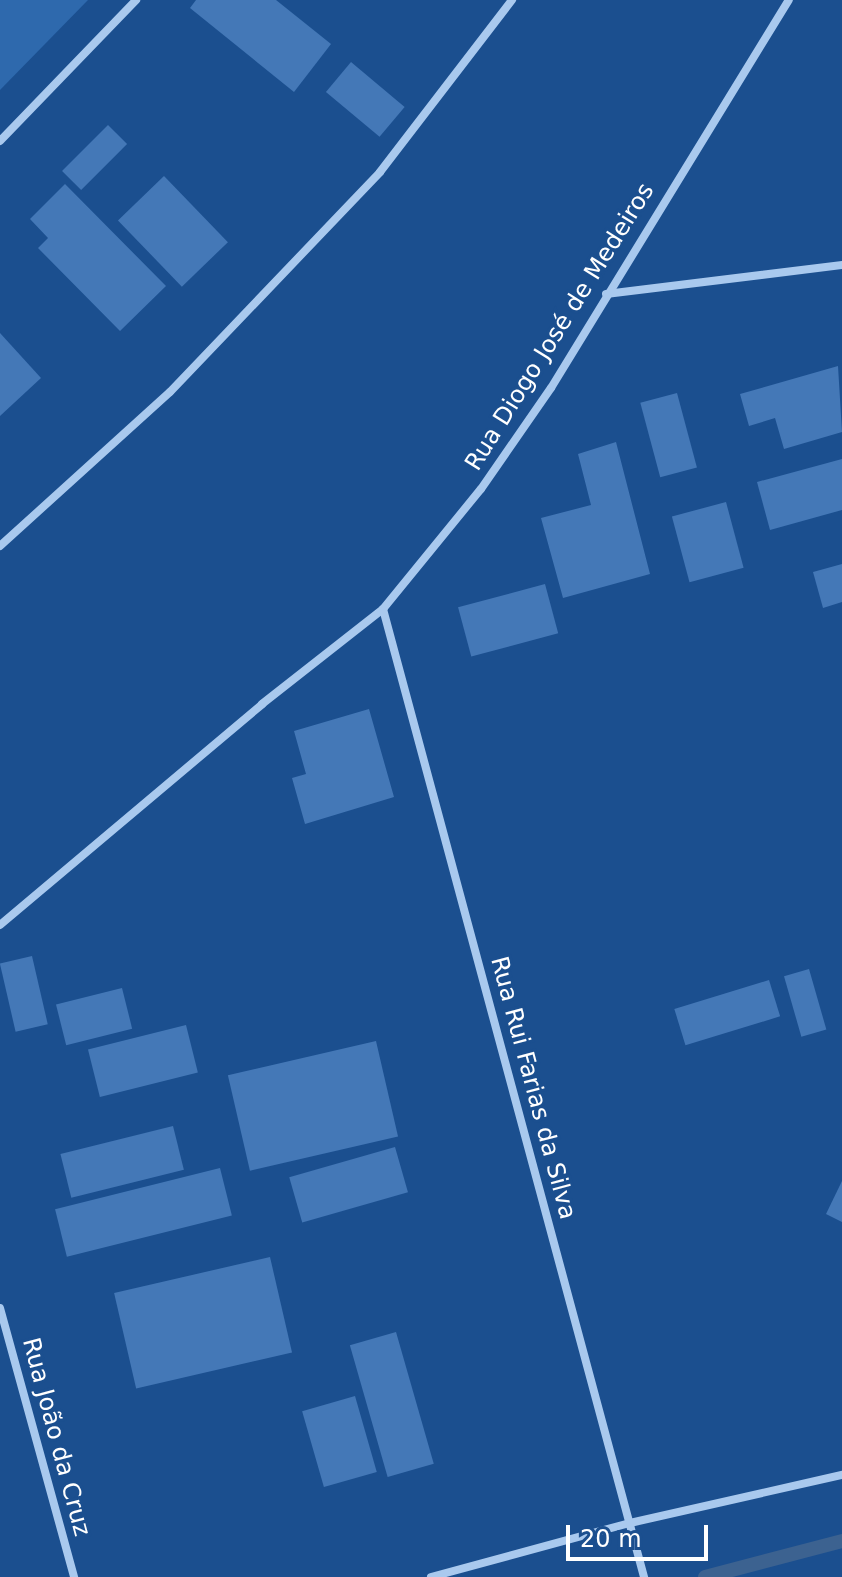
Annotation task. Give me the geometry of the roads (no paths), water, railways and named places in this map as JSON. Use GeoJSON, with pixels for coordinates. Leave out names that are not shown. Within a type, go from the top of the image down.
{"type":"FeatureCollection","features":[{"type":"Feature","properties":{"kind":"street"},"geometry":{"type":"LineString","coordinates":[[0,141],[136,0]]}},
{"type":"Feature","properties":{"kind":"street"},"geometry":{"type":"LineString","coordinates":[[0,546],[170,392],[380,172],[512,0]]}},
{"type":"Feature","properties":{"kind":"street","name":"Rua Diogo José de Medeiros"},"geometry":{"type":"LineString","coordinates":[[0,925],[262,704],[383,609],[481,489],[551,388],[789,0]]}},
{"type":"Feature","properties":{"kind":"street"},"geometry":{"type":"LineString","coordinates":[[606,294],[842,265]]}},
{"type":"Feature","properties":{"kind":"street","name":"Rua Rui Farias da Silva"},"geometry":{"type":"LineString","coordinates":[[383,609],[644,1577]]}},
{"type":"Feature","properties":{"kind":"street","name":"Rua João da Cruz"},"geometry":{"type":"LineString","coordinates":[[0,1308],[74,1577]]}},
{"type":"Feature","properties":{"kind":"street"},"geometry":{"type":"LineString","coordinates":[[431,1577],[630,1523],[842,1475]]}},
{"type":"Feature","properties":{"kind":"waterway"},"geometry":{"type":"LineString","coordinates":[[705,1577],[842,1541]]}}]}
